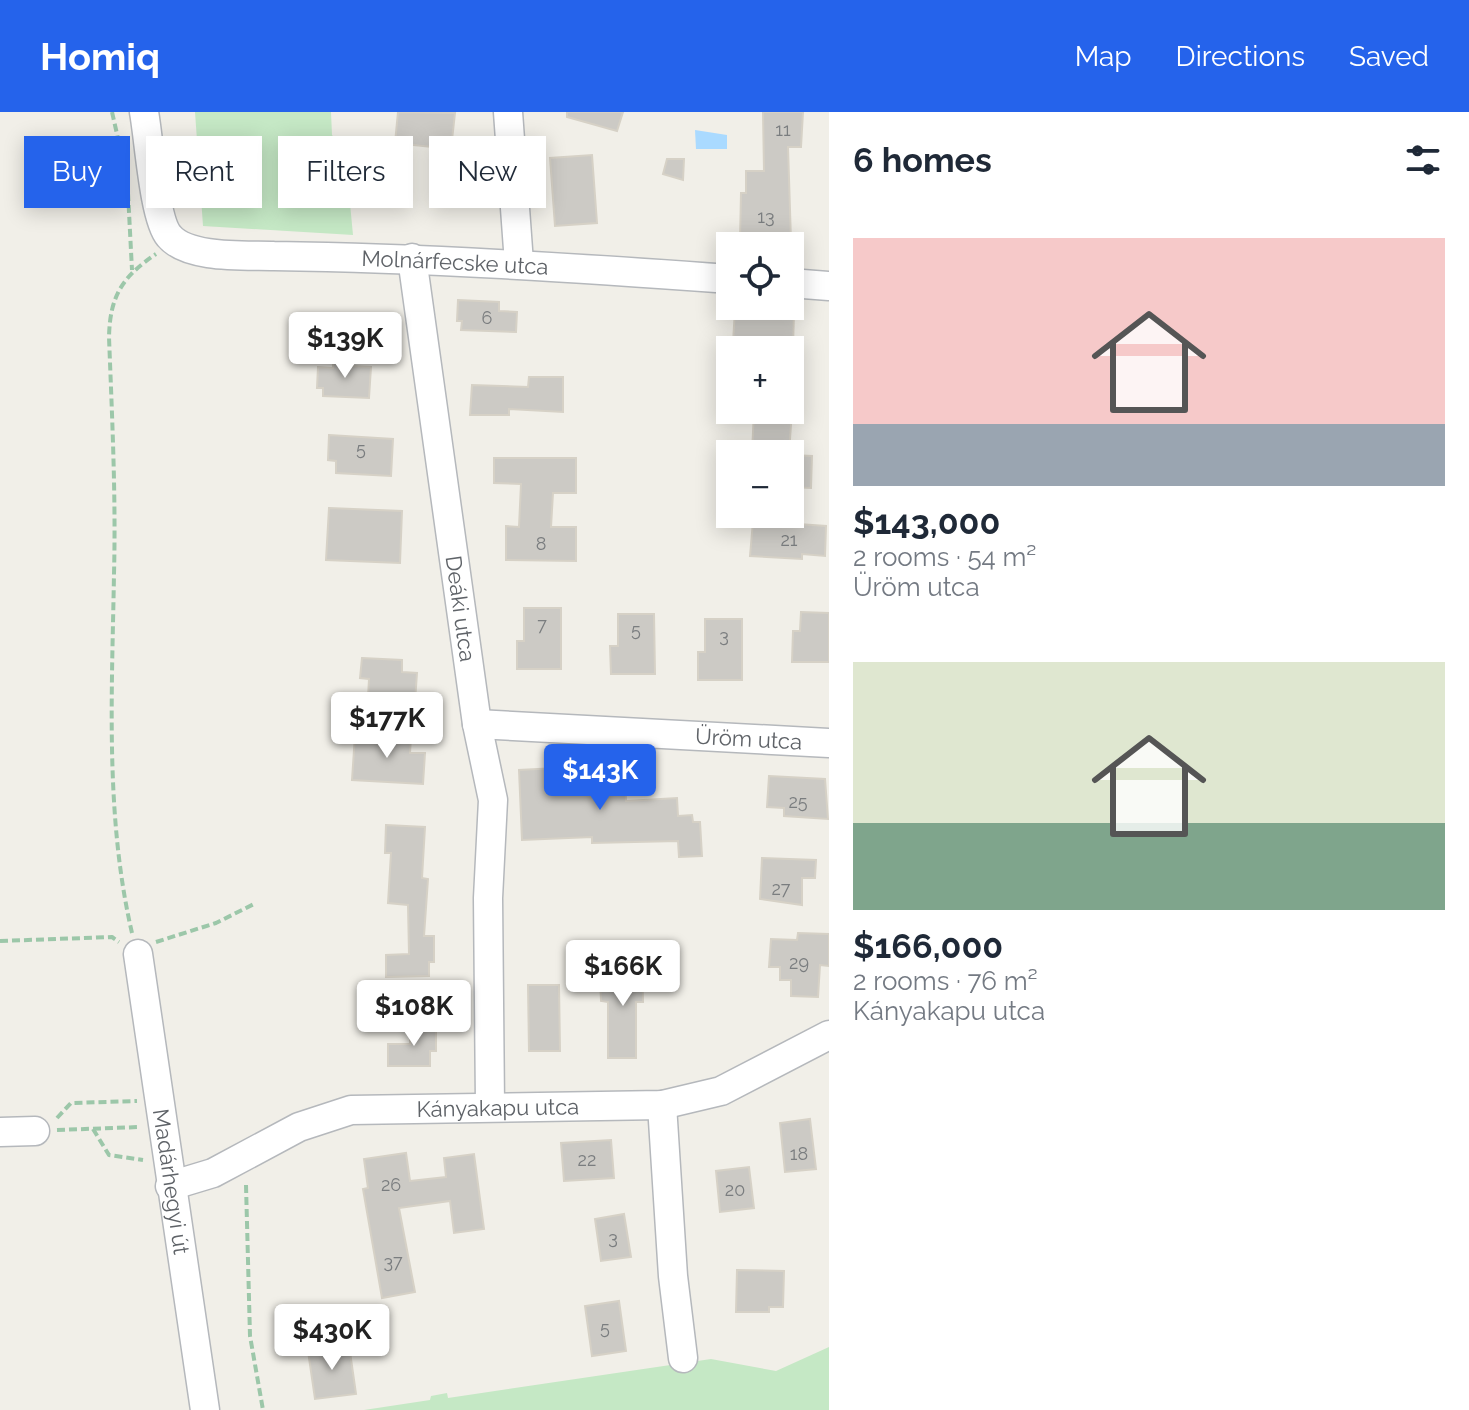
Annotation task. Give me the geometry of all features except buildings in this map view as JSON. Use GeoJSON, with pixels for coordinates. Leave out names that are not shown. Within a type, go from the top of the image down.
{"type":"FeatureCollection","features":[{"type":"Feature","properties":{"kind":"street"},"geometry":{"type":"LineString","coordinates":[[144,112],[160,219],[168,236],[181,247]]}},
{"type":"Feature","properties":{"kind":"street"},"geometry":{"type":"LineString","coordinates":[[508,112],[519,263]]}},
{"type":"Feature","properties":{"kind":"street","name":"Molnárfecske utca"},"geometry":{"type":"LineString","coordinates":[[181,247],[226,255],[519,263],[716,278]]}},
{"type":"Feature","properties":{"kind":"street","name":"Deáki utca"},"geometry":{"type":"LineString","coordinates":[[412,258],[477,724],[493,800],[488,898],[490,1105]]}},
{"type":"Feature","properties":{"kind":"street"},"geometry":{"type":"LineString","coordinates":[[804,284],[829,286]]}},
{"type":"Feature","properties":{"kind":"street","name":"Üröm utca"},"geometry":{"type":"LineString","coordinates":[[477,724],[829,743]]}},
{"type":"Feature","properties":{"kind":"street","name":"Madárhegyi út"},"geometry":{"type":"LineString","coordinates":[[138,954],[205,1410]]}},
{"type":"Feature","properties":{"kind":"street","name":"Kányakapu utca"},"geometry":{"type":"LineString","coordinates":[[170,1182],[188,1183],[242,1159],[299,1127],[351,1110],[490,1105],[662,1105],[721,1091],[829,1035]]}},
{"type":"Feature","properties":{"kind":"street"},"geometry":{"type":"LineString","coordinates":[[662,1105],[673,1276],[683,1358]]}},
{"type":"Feature","properties":{"kind":"street"},"geometry":{"type":"LineString","coordinates":[[0,1132],[35,1131]]}},
{"type":"Feature","properties":{"kind":"path"},"geometry":{"type":"LineString","coordinates":[[112,112],[118,136]]}},
{"type":"Feature","properties":{"kind":"path"},"geometry":{"type":"LineString","coordinates":[[128,208],[132,270]]}},
{"type":"Feature","properties":{"kind":"path"},"geometry":{"type":"LineString","coordinates":[[138,954],[122,890],[111,705],[115,571],[110,311],[117,288],[132,270],[157,253],[181,247]]}},
{"type":"Feature","properties":{"kind":"path"},"geometry":{"type":"LineString","coordinates":[[138,954],[164,937],[216,923],[254,904]]}},
{"type":"Feature","properties":{"kind":"path"},"geometry":{"type":"LineString","coordinates":[[0,941],[112,937],[138,954]]}},
{"type":"Feature","properties":{"kind":"path"},"geometry":{"type":"LineString","coordinates":[[35,1131],[54,1122],[71,1103],[160,1113]]}},
{"type":"Feature","properties":{"kind":"path"},"geometry":{"type":"LineString","coordinates":[[35,1131],[93,1129],[160,1113]]}},
{"type":"Feature","properties":{"kind":"path"},"geometry":{"type":"LineString","coordinates":[[93,1129],[109,1155],[141,1158],[170,1182]]}},
{"type":"Feature","properties":{"kind":"path"},"geometry":{"type":"LineString","coordinates":[[242,1159],[249,1229],[250,1336],[263,1410]]}},
{"type":"Feature","properties":{"kind":"green space"},"geometry":{"type":"Polygon","coordinates":[[[195,112],[331,112],[333,136],[278,136],[278,208],[350,208],[353,235],[203,226],[202,208],[262,208],[262,136],[197,136],[195,112]]]}},
{"type":"Feature","properties":{"kind":"green space"},"geometry":{"type":"Polygon","coordinates":[[[829,1347],[829,1410],[364,1410],[430,1400],[431,1396],[447,1393],[448,1398],[711,1359],[776,1371],[829,1347]]]}},
{"type":"Feature","properties":{"kind":"water"},"geometry":{"type":"Polygon","coordinates":[[[695,130],[727,135],[727,149],[696,149],[695,130]]]}}]}
